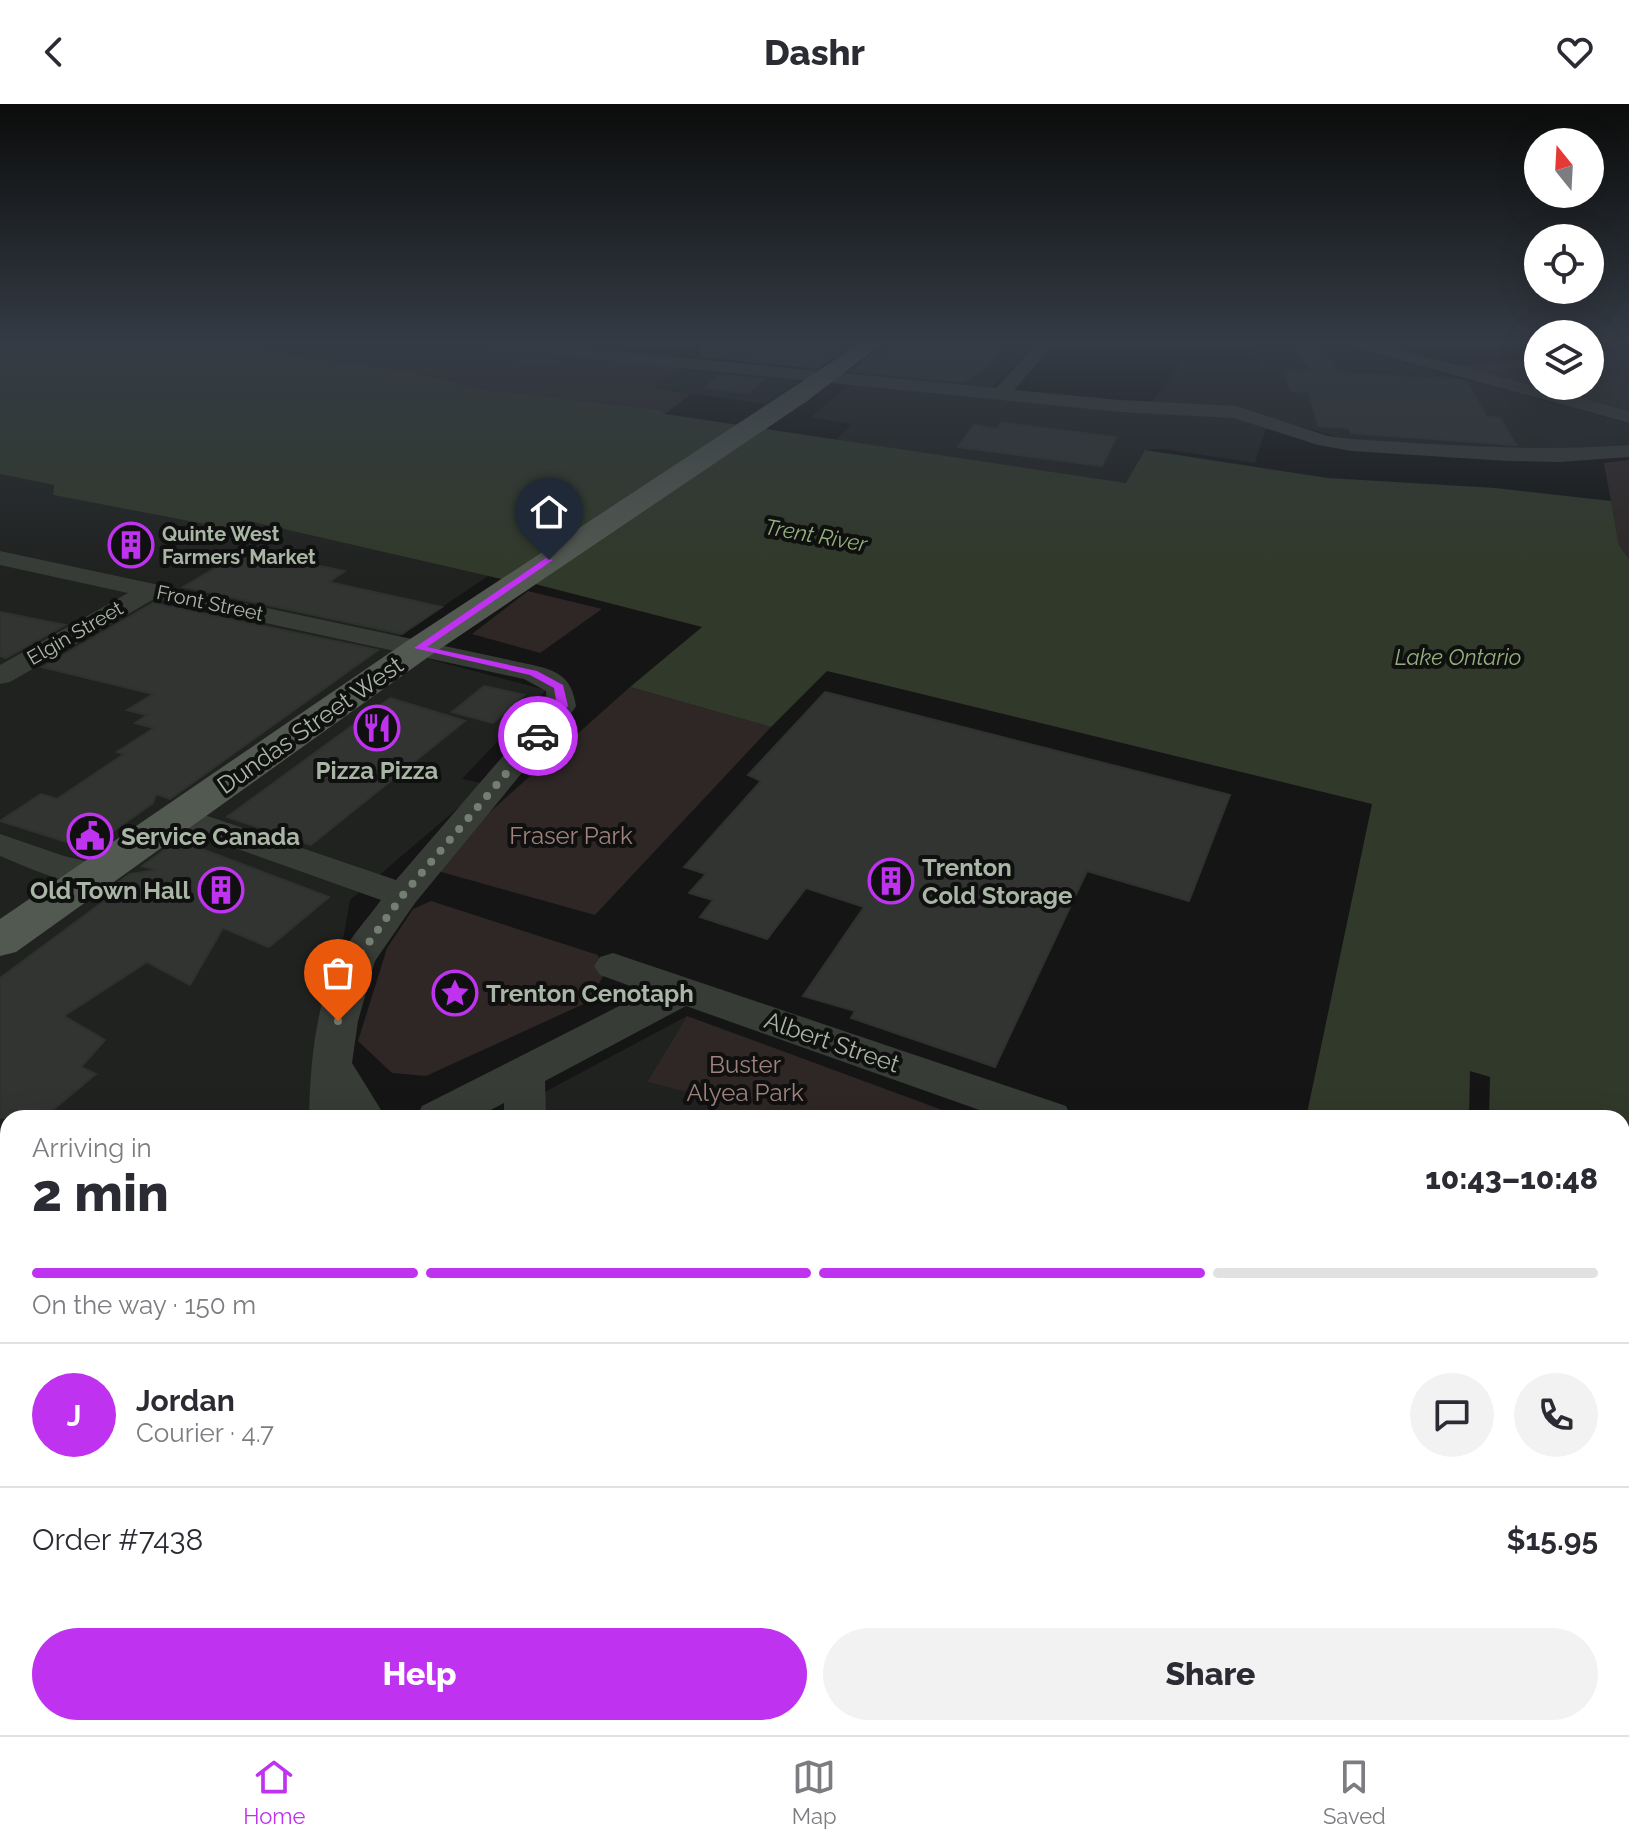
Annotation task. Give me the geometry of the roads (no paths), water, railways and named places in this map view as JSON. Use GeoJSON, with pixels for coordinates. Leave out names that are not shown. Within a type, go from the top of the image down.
{"type":"FeatureCollection","features":[{"type":"Feature","properties":{"kind":"main road","name":"Dundas Street West"},"geometry":{"type":"LineString","coordinates":[[0,941],[75,869],[179,817],[419,648],[762,420]]}},
{"type":"Feature","properties":{"kind":"street"},"geometry":{"type":"LineString","coordinates":[[1261,420],[1325,441],[1396,449],[1560,456],[1629,451]]}},
{"type":"Feature","properties":{"kind":"street","name":"Front Street"},"geometry":{"type":"LineString","coordinates":[[0,558],[533,673],[559,687],[562,706],[403,895]]}},
{"type":"Feature","properties":{"kind":"street","name":"Elgin Street"},"geometry":{"type":"LineString","coordinates":[[0,676],[150,591]]}},
{"type":"Feature","properties":{"kind":"street"},"geometry":{"type":"LineString","coordinates":[[179,817],[403,895],[357,959],[338,1021],[331,1065],[330,1110]]}},
{"type":"Feature","properties":{"kind":"street"},"geometry":{"type":"LineString","coordinates":[[0,844],[75,869]]}},
{"type":"Feature","properties":{"kind":"street"},"geometry":{"type":"LineString","coordinates":[[0,874],[75,869]]}},
{"type":"Feature","properties":{"kind":"street","name":"Albert Street"},"geometry":{"type":"LineString","coordinates":[[613,966],[1028,1110]]}},
{"type":"Feature","properties":{"kind":"street"},"geometry":{"type":"LineString","coordinates":[[453,1110],[684,990]]}},
{"type":"Feature","properties":{"kind":"street"},"geometry":{"type":"LineString","coordinates":[[331,1065],[360,1110]]}},
{"type":"Feature","properties":{"kind":"street"},"geometry":{"type":"LineString","coordinates":[[524,1074],[525,1110]]}},
{"type":"Feature","properties":{"kind":"water","name":"Lake Ontario"},"geometry":{"type":"Polygon","coordinates":[[[0,420],[706,420],[1126,483],[1145,450],[1328,478],[1495,488],[1611,501],[1619,545],[1629,559],[1629,1110],[1489,1110],[1490,1077],[1470,1071],[1469,1110],[1308,1110],[1372,804],[827,671],[771,727],[630,687],[702,627],[535,584],[532,586],[244,520],[225,528],[53,495],[54,485],[0,474],[0,420]]]}},
{"type":"Feature","properties":{"kind":"place","name":"Quinte West Farmers' Market"},"geometry":{"type":"Point","coordinates":[131,545]}},
{"type":"Feature","properties":{"kind":"place","name":"Pizza Pizza"},"geometry":{"type":"Point","coordinates":[377,728]}},
{"type":"Feature","properties":{"kind":"place","name":"Service Canada"},"geometry":{"type":"Point","coordinates":[90,836]}},
{"type":"Feature","properties":{"kind":"place","name":"Trenton Cold Storage"},"geometry":{"type":"Point","coordinates":[891,881]}},
{"type":"Feature","properties":{"kind":"place","name":"Old Town Hall"},"geometry":{"type":"Point","coordinates":[221,890]}},
{"type":"Feature","properties":{"kind":"place","name":"Trenton Cenotaph"},"geometry":{"type":"Point","coordinates":[455,993]}},
{"type":"Feature","properties":{"kind":"water label","name":"Trent River"},"geometry":{"type":"Point","coordinates":[816,535]}},
{"type":"Feature","properties":{"kind":"park label","name":"Fraser Park"},"geometry":{"type":"Point","coordinates":[571,835]}},
{"type":"Feature","properties":{"kind":"park label","name":"Buster Alyea Park"},"geometry":{"type":"Point","coordinates":[745,1078]}}]}
